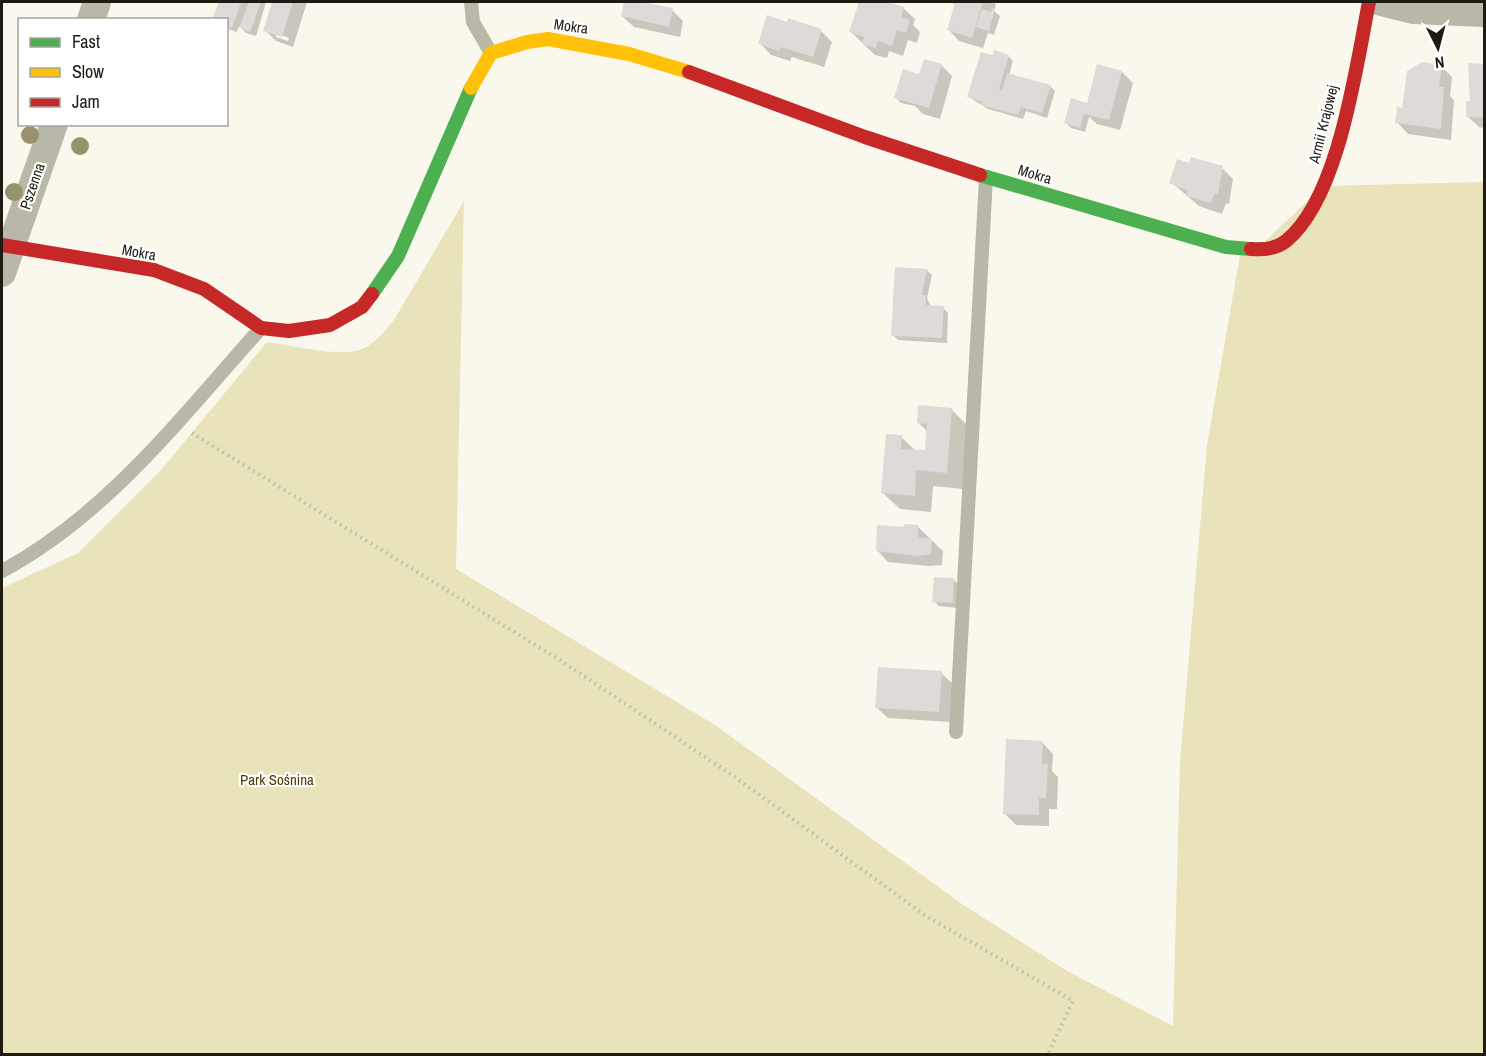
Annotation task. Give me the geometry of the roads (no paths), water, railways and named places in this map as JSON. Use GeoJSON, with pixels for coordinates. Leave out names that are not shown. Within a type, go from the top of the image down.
{"type":"FeatureCollection","features":[{"type":"Feature","properties":{"kind":"street"},"geometry":{"type":"LineString","coordinates":[[92,18],[97,2]]}},
{"type":"Feature","properties":{"kind":"street","name":"Armii Krajowej"},"geometry":{"type":"LineString","coordinates":[[1284,242],[1314,209],[1332,163],[1369,2]]}},
{"type":"Feature","properties":{"kind":"street"},"geometry":{"type":"LineString","coordinates":[[1382,2],[1413,10],[1485,13]]}},
{"type":"Feature","properties":{"kind":"street","name":"Mokra"},"geometry":{"type":"LineString","coordinates":[[4,256],[154,270],[204,289],[261,328],[289,331],[330,325],[362,307],[398,256],[469,92],[491,53],[545,39],[606,48],[701,76],[865,137],[986,177],[1226,247],[1256,250],[1284,242]]}},
{"type":"Feature","properties":{"kind":"street","name":"Pszenna"},"geometry":{"type":"LineString","coordinates":[[4,256],[53,126]]}},
{"type":"Feature","properties":{"kind":"lane"},"geometry":{"type":"LineString","coordinates":[[471,2],[472,22],[491,53]]}},
{"type":"Feature","properties":{"kind":"lane"},"geometry":{"type":"LineString","coordinates":[[956,732],[986,177]]}},
{"type":"Feature","properties":{"kind":"lane"},"geometry":{"type":"LineString","coordinates":[[2,571],[34,554],[99,503],[176,423],[261,328]]}},
{"type":"Feature","properties":{"kind":"park label","name":"Park Sośnina"},"geometry":{"type":"Point","coordinates":[277,779]}}]}
